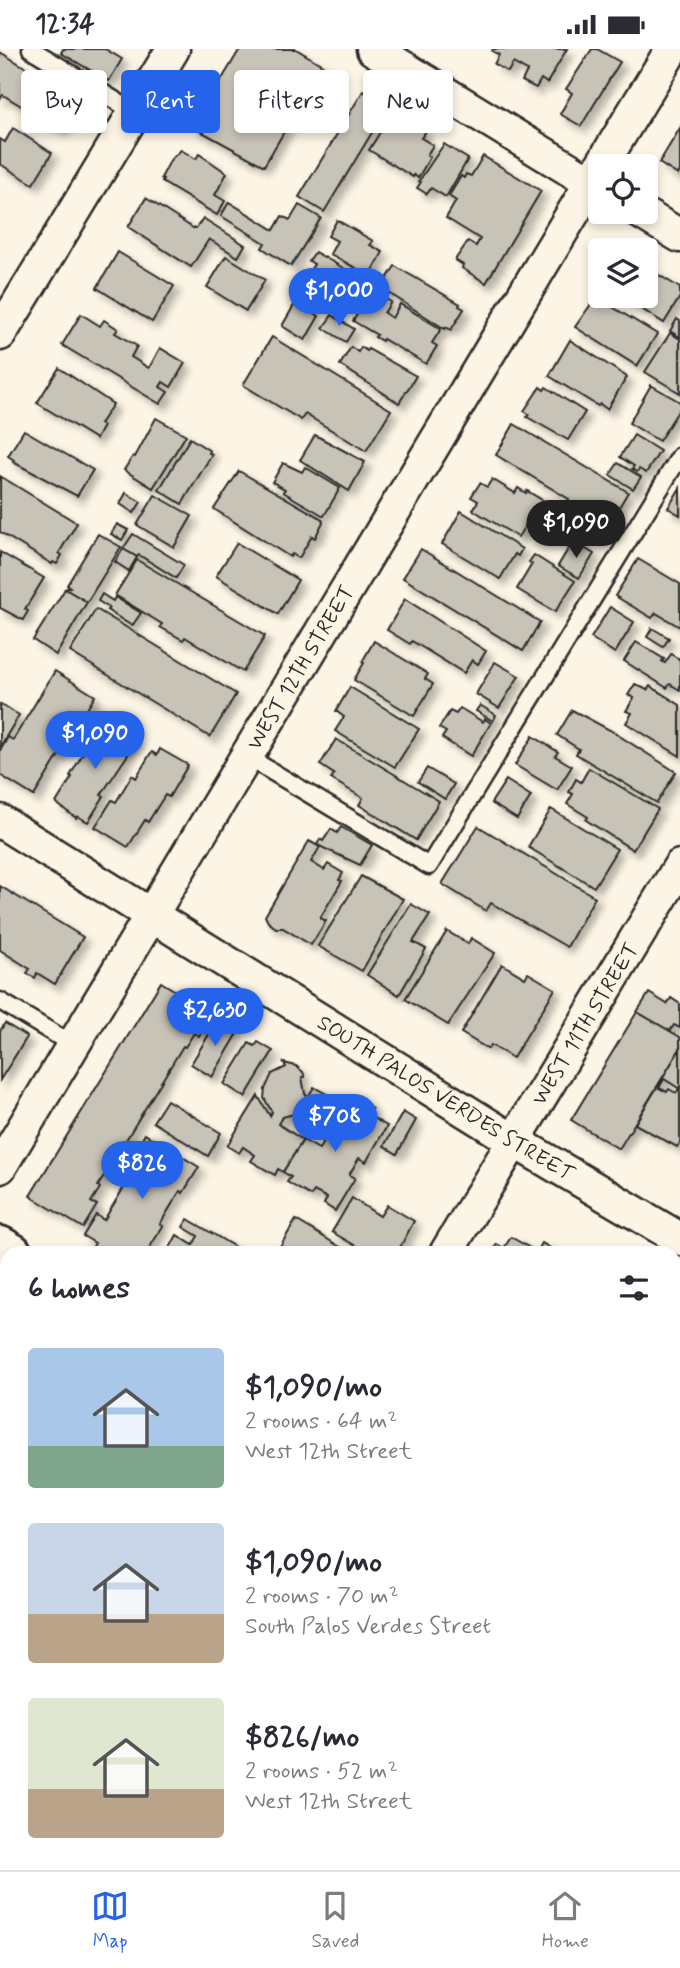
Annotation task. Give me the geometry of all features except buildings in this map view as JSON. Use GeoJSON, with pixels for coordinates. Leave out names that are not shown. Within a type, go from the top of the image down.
{"type":"FeatureCollection","features":[{"type":"Feature","properties":{"kind":"street"},"geometry":{"type":"LineString","coordinates":[[160,70],[173,49]]}},
{"type":"Feature","properties":{"kind":"street"},"geometry":{"type":"LineString","coordinates":[[373,49],[588,170]]}},
{"type":"Feature","properties":{"kind":"street","name":"WEST 12TH STREET"},"geometry":{"type":"LineString","coordinates":[[611,154],[672,49]]}},
{"type":"Feature","properties":{"kind":"street"},"geometry":{"type":"LineString","coordinates":[[0,334],[122,133]]}},
{"type":"Feature","properties":{"kind":"street","name":"WEST 12TH STREET"},"geometry":{"type":"LineString","coordinates":[[0,1167],[588,193]]}},
{"type":"Feature","properties":{"kind":"street"},"geometry":{"type":"LineString","coordinates":[[658,223],[680,236]]}},
{"type":"Feature","properties":{"kind":"street","name":"SOUTH PALOS VERDES STREET"},"geometry":{"type":"LineString","coordinates":[[0,821],[514,1141],[680,1239]]}},
{"type":"Feature","properties":{"kind":"street","name":"WEST 11TH STREET"},"geometry":{"type":"LineString","coordinates":[[450,1246],[678,873]]}},
{"type":"Feature","properties":{"kind":"lane"},"geometry":{"type":"LineString","coordinates":[[31,49],[121,105]]}},
{"type":"Feature","properties":{"kind":"lane"},"geometry":{"type":"LineString","coordinates":[[246,757],[429,866],[680,456]]}},
{"type":"Feature","properties":{"kind":"lane"},"geometry":{"type":"LineString","coordinates":[[0,1001],[73,1045]]}}]}
